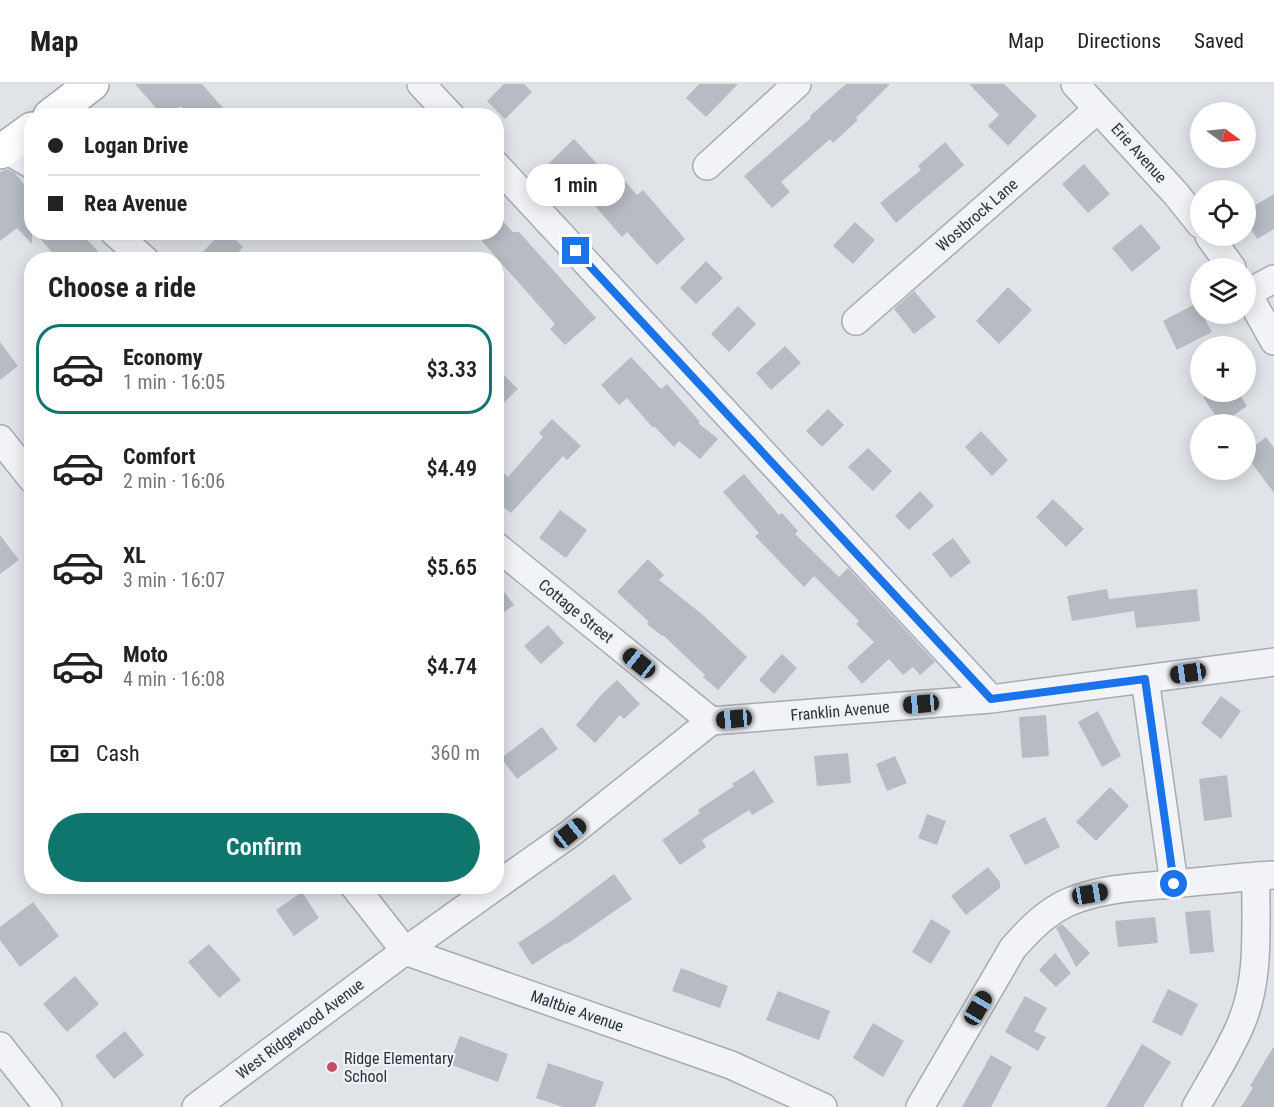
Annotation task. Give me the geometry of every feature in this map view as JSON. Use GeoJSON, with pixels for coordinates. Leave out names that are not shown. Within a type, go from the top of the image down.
{"type":"FeatureCollection","features":[{"type":"Feature","properties":{"kind":"main road"},"geometry":{"type":"LineString","coordinates":[[60,108],[92,84]]}},
{"type":"Feature","properties":{"kind":"main road"},"geometry":{"type":"LineString","coordinates":[[9,153],[24,137]]}},
{"type":"Feature","properties":{"kind":"street"},"geometry":{"type":"LineString","coordinates":[[421,84],[444,108]]}},
{"type":"Feature","properties":{"kind":"street"},"geometry":{"type":"LineString","coordinates":[[707,166],[797,84]]}},
{"type":"Feature","properties":{"kind":"street","name":"Erie Avenue"},"geometry":{"type":"LineString","coordinates":[[1076,84],[1190,212]]}},
{"type":"Feature","properties":{"kind":"street","name":"Wostbrock Lane"},"geometry":{"type":"LineString","coordinates":[[856,321],[1098,109]]}},
{"type":"Feature","properties":{"kind":"street"},"geometry":{"type":"LineString","coordinates":[[504,174],[991,699]]}},
{"type":"Feature","properties":{"kind":"street"},"geometry":{"type":"LineString","coordinates":[[123,240],[136,252]]}},
{"type":"Feature","properties":{"kind":"street"},"geometry":{"type":"LineString","coordinates":[[1256,287],[1274,279]]}},
{"type":"Feature","properties":{"kind":"street"},"geometry":{"type":"LineString","coordinates":[[1256,309],[1274,341]]}},
{"type":"Feature","properties":{"kind":"street"},"geometry":{"type":"LineString","coordinates":[[0,439],[24,468]]}},
{"type":"Feature","properties":{"kind":"street","name":"Cottage Street"},"geometry":{"type":"LineString","coordinates":[[504,553],[711,721]]}},
{"type":"Feature","properties":{"kind":"street","name":"Franklin Avenue"},"geometry":{"type":"LineString","coordinates":[[711,721],[991,699],[1274,662]]}},
{"type":"Feature","properties":{"kind":"street"},"geometry":{"type":"LineString","coordinates":[[1145,679],[1174,884]]}},
{"type":"Feature","properties":{"kind":"street"},"geometry":{"type":"LineString","coordinates":[[504,880],[570,833],[711,721]]}},
{"type":"Feature","properties":{"kind":"street"},"geometry":{"type":"LineString","coordinates":[[920,1107],[1013,948],[1027,931],[1044,917],[1067,903],[1090,894],[1117,889],[1265,875],[1249,999],[1240,1026],[1196,1107]]}},
{"type":"Feature","properties":{"kind":"street"},"geometry":{"type":"LineString","coordinates":[[360,894],[405,951],[485,894]]}},
{"type":"Feature","properties":{"kind":"street","name":"West Ridgewood Avenue"},"geometry":{"type":"LineString","coordinates":[[196,1107],[405,951]]}},
{"type":"Feature","properties":{"kind":"street","name":"Maltbie Avenue"},"geometry":{"type":"LineString","coordinates":[[405,951],[732,1065],[823,1107]]}},
{"type":"Feature","properties":{"kind":"street"},"geometry":{"type":"LineString","coordinates":[[0,1046],[48,1107]]}},
{"type":"Feature","properties":{"kind":"building"},"geometry":{"type":"Polygon","coordinates":[[[135,84],[202,84],[223,108],[183,108],[181,106],[179,108],[156,108],[135,84]]]}},
{"type":"Feature","properties":{"kind":"building"},"geometry":{"type":"Polygon","coordinates":[[[504,84],[524,84],[532,92],[505,119],[504,108],[494,108],[487,101],[504,84]]]}},
{"type":"Feature","properties":{"kind":"building"},"geometry":{"type":"Polygon","coordinates":[[[699,84],[738,84],[706,117],[686,98],[699,84]]]}},
{"type":"Feature","properties":{"kind":"building"},"geometry":{"type":"Polygon","coordinates":[[[846,84],[890,84],[856,118],[858,120],[833,143],[830,139],[781,182],[790,192],[772,208],[744,176],[811,118],[810,116],[846,84]]]}},
{"type":"Feature","properties":{"kind":"building"},"geometry":{"type":"Polygon","coordinates":[[[969,84],[1004,84],[1037,116],[1008,146],[988,126],[999,115],[969,84]]]}},
{"type":"Feature","properties":{"kind":"building"},"geometry":{"type":"Polygon","coordinates":[[[574,139],[603,170],[610,164],[637,195],[643,190],[685,239],[657,265],[627,232],[622,237],[568,175],[561,182],[546,166],[574,139]]]}},
{"type":"Feature","properties":{"kind":"building"},"geometry":{"type":"Polygon","coordinates":[[[945,142],[964,165],[896,223],[880,203],[921,170],[918,166],[945,142]]]}},
{"type":"Feature","properties":{"kind":"building"},"geometry":{"type":"Polygon","coordinates":[[[1084,164],[1110,194],[1088,213],[1062,184],[1084,164]]]}},
{"type":"Feature","properties":{"kind":"building"},"geometry":{"type":"Polygon","coordinates":[[[7,169],[15,173],[24,185],[24,235],[17,228],[0,241],[0,172],[7,169]]]}},
{"type":"Feature","properties":{"kind":"building"},"geometry":{"type":"Polygon","coordinates":[[[1274,194],[1274,229],[1257,239],[1256,237],[1256,205],[1274,194]]]}},
{"type":"Feature","properties":{"kind":"building"},"geometry":{"type":"Polygon","coordinates":[[[504,222],[513,232],[519,232],[596,318],[565,345],[550,329],[555,324],[504,266],[504,252],[492,252],[481,240],[504,240],[504,222]]]}},
{"type":"Feature","properties":{"kind":"building"},"geometry":{"type":"Polygon","coordinates":[[[855,222],[875,240],[853,264],[833,246],[855,222]]]}},
{"type":"Feature","properties":{"kind":"building"},"geometry":{"type":"Polygon","coordinates":[[[1141,224],[1161,248],[1132,272],[1112,248],[1141,224]]]}},
{"type":"Feature","properties":{"kind":"building"},"geometry":{"type":"Polygon","coordinates":[[[41,240],[87,240],[99,252],[52,252],[41,240]]]}},
{"type":"Feature","properties":{"kind":"building"},"geometry":{"type":"Polygon","coordinates":[[[214,240],[236,240],[243,247],[238,252],[203,252],[214,240]]]}},
{"type":"Feature","properties":{"kind":"building"},"geometry":{"type":"Polygon","coordinates":[[[706,261],[723,278],[696,304],[680,288],[706,261]]]}},
{"type":"Feature","properties":{"kind":"building"},"geometry":{"type":"Polygon","coordinates":[[[1008,287],[1032,310],[999,344],[976,321],[1008,287]]]}},
{"type":"Feature","properties":{"kind":"building"},"geometry":{"type":"Polygon","coordinates":[[[914,291],[936,317],[914,334],[894,309],[914,291]]]}},
{"type":"Feature","properties":{"kind":"building"},"geometry":{"type":"Polygon","coordinates":[[[738,306],[756,324],[729,352],[711,334],[738,306]]]}},
{"type":"Feature","properties":{"kind":"building"},"geometry":{"type":"Polygon","coordinates":[[[1190,307],[1190,324],[1208,324],[1212,332],[1204,336],[1190,336],[1190,343],[1177,350],[1163,321],[1190,307]]]}},
{"type":"Feature","properties":{"kind":"building"},"geometry":{"type":"Polygon","coordinates":[[[0,342],[18,366],[0,380],[0,342]]]}},
{"type":"Feature","properties":{"kind":"building"},"geometry":{"type":"Polygon","coordinates":[[[785,346],[801,363],[771,390],[756,373],[785,346]]]}},
{"type":"Feature","properties":{"kind":"building"},"geometry":{"type":"Polygon","coordinates":[[[631,357],[661,389],[667,384],[700,422],[698,423],[718,439],[700,459],[679,441],[674,447],[654,426],[653,428],[627,398],[619,405],[601,385],[631,357]]]}},
{"type":"Feature","properties":{"kind":"building"},"geometry":{"type":"Polygon","coordinates":[[[504,375],[518,389],[504,402],[504,375]]]}},
{"type":"Feature","properties":{"kind":"building"},"geometry":{"type":"Polygon","coordinates":[[[1206,402],[1244,402],[1247,406],[1235,414],[1214,414],[1206,402]]]}},
{"type":"Feature","properties":{"kind":"building"},"geometry":{"type":"Polygon","coordinates":[[[828,409],[844,425],[822,447],[806,431],[828,409]]]}},
{"type":"Feature","properties":{"kind":"building"},"geometry":{"type":"Polygon","coordinates":[[[552,419],[581,446],[567,460],[563,456],[511,513],[504,507],[504,473],[508,477],[543,437],[539,433],[552,419]]]}},
{"type":"Feature","properties":{"kind":"building"},"geometry":{"type":"Polygon","coordinates":[[[981,431],[1008,460],[992,476],[965,447],[981,431]]]}},
{"type":"Feature","properties":{"kind":"building"},"geometry":{"type":"Polygon","coordinates":[[[1266,437],[1274,448],[1274,493],[1256,469],[1256,445],[1266,437]]]}},
{"type":"Feature","properties":{"kind":"building"},"geometry":{"type":"Polygon","coordinates":[[[868,448],[892,471],[873,491],[848,467],[868,448]]]}},
{"type":"Feature","properties":{"kind":"building"},"geometry":{"type":"Polygon","coordinates":[[[744,474],[779,515],[782,513],[798,531],[795,534],[839,577],[848,568],[935,662],[920,675],[913,667],[903,675],[889,659],[862,684],[847,667],[874,642],[856,624],[859,621],[814,576],[804,587],[755,536],[759,533],[723,492],[744,474]]]}},
{"type":"Feature","properties":{"kind":"building"},"geometry":{"type":"Polygon","coordinates":[[[920,491],[934,506],[909,530],[895,516],[920,491]]]}},
{"type":"Feature","properties":{"kind":"building"},"geometry":{"type":"Polygon","coordinates":[[[1053,499],[1084,529],[1066,547],[1036,517],[1053,499]]]}},
{"type":"Feature","properties":{"kind":"building"},"geometry":{"type":"Polygon","coordinates":[[[560,510],[587,530],[566,558],[539,538],[560,510]]]}},
{"type":"Feature","properties":{"kind":"building"},"geometry":{"type":"Polygon","coordinates":[[[0,535],[19,560],[0,574],[0,535]]]}},
{"type":"Feature","properties":{"kind":"building"},"geometry":{"type":"Polygon","coordinates":[[[953,538],[971,562],[951,578],[932,554],[953,538]]]}},
{"type":"Feature","properties":{"kind":"building"},"geometry":{"type":"Polygon","coordinates":[[[648,559],[664,575],[659,580],[703,615],[747,657],[718,690],[663,635],[647,624],[649,622],[617,592],[648,559]]]}},
{"type":"Feature","properties":{"kind":"building"},"geometry":{"type":"Polygon","coordinates":[[[1107,589],[1109,599],[1197,589],[1200,621],[1136,628],[1134,611],[1072,621],[1067,596],[1107,589]]]}},
{"type":"Feature","properties":{"kind":"building"},"geometry":{"type":"Polygon","coordinates":[[[504,592],[514,605],[504,612],[504,592]]]}},
{"type":"Feature","properties":{"kind":"building"},"geometry":{"type":"Polygon","coordinates":[[[548,625],[564,643],[541,664],[524,646],[548,625]]]}},
{"type":"Feature","properties":{"kind":"building"},"geometry":{"type":"Polygon","coordinates":[[[782,654],[797,668],[774,694],[759,680],[782,654]]]}},
{"type":"Feature","properties":{"kind":"building"},"geometry":{"type":"Polygon","coordinates":[[[617,680],[640,704],[624,719],[620,715],[595,743],[576,725],[617,680]]]}},
{"type":"Feature","properties":{"kind":"building"},"geometry":{"type":"Polygon","coordinates":[[[1221,696],[1241,711],[1221,739],[1201,723],[1221,696]]]}},
{"type":"Feature","properties":{"kind":"building"},"geometry":{"type":"Polygon","coordinates":[[[1098,711],[1121,756],[1102,767],[1078,722],[1098,711]]]}},
{"type":"Feature","properties":{"kind":"building"},"geometry":{"type":"Polygon","coordinates":[[[1046,715],[1049,756],[1022,758],[1019,717],[1046,715]]]}},
{"type":"Feature","properties":{"kind":"building"},"geometry":{"type":"Polygon","coordinates":[[[542,727],[558,749],[517,779],[504,762],[504,756],[542,727]]]}},
{"type":"Feature","properties":{"kind":"building"},"geometry":{"type":"Polygon","coordinates":[[[848,753],[851,783],[817,786],[814,756],[848,753]]]}},
{"type":"Feature","properties":{"kind":"building"},"geometry":{"type":"Polygon","coordinates":[[[895,756],[907,783],[887,791],[876,764],[895,756]]]}},
{"type":"Feature","properties":{"kind":"building"},"geometry":{"type":"Polygon","coordinates":[[[754,770],[774,802],[752,815],[749,810],[702,840],[706,847],[680,865],[662,840],[700,813],[698,810],[734,786],[732,784],[754,770]]]}},
{"type":"Feature","properties":{"kind":"building"},"geometry":{"type":"Polygon","coordinates":[[[1227,775],[1232,817],[1204,821],[1199,779],[1227,775]]]}},
{"type":"Feature","properties":{"kind":"building"},"geometry":{"type":"Polygon","coordinates":[[[1110,787],[1129,806],[1096,841],[1076,822],[1110,787]]]}},
{"type":"Feature","properties":{"kind":"building"},"geometry":{"type":"Polygon","coordinates":[[[927,814],[946,821],[937,845],[918,838],[927,814]]]}},
{"type":"Feature","properties":{"kind":"building"},"geometry":{"type":"Polygon","coordinates":[[[1045,817],[1060,847],[1025,865],[1009,835],[1045,817]]]}},
{"type":"Feature","properties":{"kind":"building"},"geometry":{"type":"Polygon","coordinates":[[[988,867],[1000,882],[1000,888],[966,915],[951,896],[988,867]]]}},
{"type":"Feature","properties":{"kind":"building"},"geometry":{"type":"Polygon","coordinates":[[[614,874],[632,899],[532,965],[518,943],[614,874]]]}},
{"type":"Feature","properties":{"kind":"building"},"geometry":{"type":"Polygon","coordinates":[[[299,894],[303,894],[319,918],[294,936],[276,910],[299,894]]]}},
{"type":"Feature","properties":{"kind":"building"},"geometry":{"type":"Polygon","coordinates":[[[33,902],[59,936],[20,967],[0,940],[0,927],[33,902]]]}},
{"type":"Feature","properties":{"kind":"building"},"geometry":{"type":"Polygon","coordinates":[[[1210,910],[1214,952],[1190,954],[1185,912],[1210,910]]]}},
{"type":"Feature","properties":{"kind":"building"},"geometry":{"type":"Polygon","coordinates":[[[1155,917],[1158,943],[1118,947],[1115,921],[1155,917]]]}},
{"type":"Feature","properties":{"kind":"building"},"geometry":{"type":"Polygon","coordinates":[[[931,919],[951,931],[931,964],[912,952],[931,919]]]}},
{"type":"Feature","properties":{"kind":"building"},"geometry":{"type":"Polygon","coordinates":[[[1062,924],[1090,953],[1076,967],[1056,928],[1062,924]]]}},
{"type":"Feature","properties":{"kind":"building"},"geometry":{"type":"Polygon","coordinates":[[[209,944],[241,980],[219,998],[188,962],[209,944]]]}},
{"type":"Feature","properties":{"kind":"building"},"geometry":{"type":"Polygon","coordinates":[[[1055,953],[1071,973],[1056,987],[1039,970],[1055,953]]]}},
{"type":"Feature","properties":{"kind":"building"},"geometry":{"type":"Polygon","coordinates":[[[681,968],[728,986],[720,1008],[672,991],[681,968]]]}},
{"type":"Feature","properties":{"kind":"building"},"geometry":{"type":"Polygon","coordinates":[[[75,976],[99,1004],[67,1032],[43,1004],[75,976]]]}},
{"type":"Feature","properties":{"kind":"building"},"geometry":{"type":"Polygon","coordinates":[[[1168,989],[1198,1004],[1182,1036],[1152,1022],[1168,989]]]}},
{"type":"Feature","properties":{"kind":"building"},"geometry":{"type":"Polygon","coordinates":[[[778,991],[830,1011],[819,1040],[766,1020],[778,991]]]}},
{"type":"Feature","properties":{"kind":"building"},"geometry":{"type":"Polygon","coordinates":[[[1025,996],[1047,1008],[1034,1031],[1046,1037],[1038,1051],[1005,1032],[1025,996]]]}},
{"type":"Feature","properties":{"kind":"building"},"geometry":{"type":"Polygon","coordinates":[[[873,1023],[904,1041],[883,1077],[853,1058],[873,1023]]]}},
{"type":"Feature","properties":{"kind":"building"},"geometry":{"type":"Polygon","coordinates":[[[125,1031],[144,1055],[114,1079],[95,1056],[125,1031]]]}},
{"type":"Feature","properties":{"kind":"building"},"geometry":{"type":"Polygon","coordinates":[[[460,1036],[508,1054],[498,1082],[449,1064],[460,1036]]]}},
{"type":"Feature","properties":{"kind":"building"},"geometry":{"type":"Polygon","coordinates":[[[1142,1044],[1171,1062],[1143,1107],[1106,1107],[1142,1044]]]}},
{"type":"Feature","properties":{"kind":"building"},"geometry":{"type":"Polygon","coordinates":[[[1274,1046],[1274,1107],[1241,1107],[1253,1088],[1250,1086],[1274,1046]]]}},
{"type":"Feature","properties":{"kind":"building"},"geometry":{"type":"Polygon","coordinates":[[[991,1055],[1012,1067],[991,1107],[962,1107],[991,1055]]]}},
{"type":"Feature","properties":{"kind":"building"},"geometry":{"type":"Polygon","coordinates":[[[548,1063],[604,1082],[595,1107],[563,1107],[536,1098],[548,1063]]]}},
{"type":"Feature","properties":{"kind":"place","name":"Ridge Elementary School"},"geometry":{"type":"Point","coordinates":[332,1067]}},
{"type":"Feature","properties":{"kind":"route"},"geometry":{"type":"LineString","coordinates":[[576,251],[991,699],[1145,679],[1174,884]]}}]}
